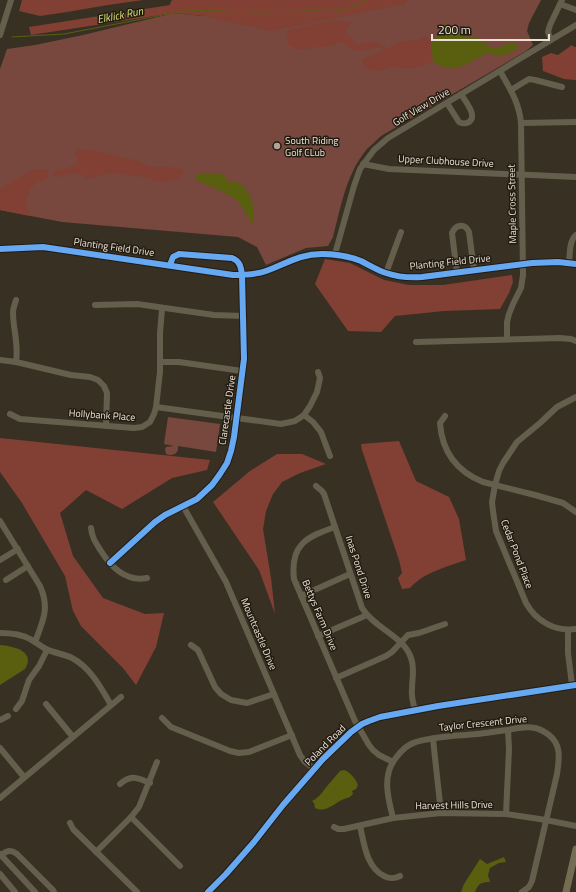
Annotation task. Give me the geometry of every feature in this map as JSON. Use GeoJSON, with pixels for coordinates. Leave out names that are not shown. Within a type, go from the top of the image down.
{"type":"FeatureCollection","features":[{"type":"Feature","properties":{"kind":"main road"},"geometry":{"type":"LineString","coordinates":[[566,892],[576,849]]}},
{"type":"Feature","properties":{"kind":"street"},"geometry":{"type":"LineString","coordinates":[[0,35],[11,0]]}},
{"type":"Feature","properties":{"kind":"street"},"geometry":{"type":"LineString","coordinates":[[551,40],[548,32],[561,2],[576,10]]}},
{"type":"Feature","properties":{"kind":"street","name":"Golf View Drive"},"geometry":{"type":"LineString","coordinates":[[335,254],[358,174],[363,164],[374,150],[388,138],[576,25]]}},
{"type":"Feature","properties":{"kind":"street","name":"Maple Cross Street"},"geometry":{"type":"LineString","coordinates":[[500,71],[519,107],[521,123],[523,275],[521,288],[509,314],[507,322],[507,339]]}},
{"type":"Feature","properties":{"kind":"street"},"geometry":{"type":"LineString","coordinates":[[511,90],[529,79],[562,87]]}},
{"type":"Feature","properties":{"kind":"street"},"geometry":{"type":"LineString","coordinates":[[447,103],[459,122],[464,124],[469,122],[472,118],[472,112],[461,94]]}},
{"type":"Feature","properties":{"kind":"street"},"geometry":{"type":"LineString","coordinates":[[521,123],[576,122]]}},
{"type":"Feature","properties":{"kind":"street","name":"Upper Clubhouse Drive"},"geometry":{"type":"LineString","coordinates":[[363,164],[389,169],[576,177]]}},
{"type":"Feature","properties":{"kind":"street"},"geometry":{"type":"LineString","coordinates":[[457,273],[452,232],[454,228],[459,226],[464,226],[469,232],[474,270]]}},
{"type":"Feature","properties":{"kind":"street"},"geometry":{"type":"LineString","coordinates":[[386,273],[401,232]]}},
{"type":"Feature","properties":{"kind":"street"},"geometry":{"type":"LineString","coordinates":[[569,263],[571,242],[573,237],[576,235]]}},
{"type":"Feature","properties":{"kind":"street","name":"Planting Field Drive"},"geometry":{"type":"LineString","coordinates":[[0,249],[43,247],[233,275],[257,274],[300,257],[320,254],[335,254],[355,259],[386,273],[414,278],[545,262],[576,264]]}},
{"type":"Feature","properties":{"kind":"street"},"geometry":{"type":"LineString","coordinates":[[170,265],[173,257],[179,254],[230,258],[238,262],[242,269],[242,275]]}},
{"type":"Feature","properties":{"kind":"street","name":"Clarecastle Drive"},"geometry":{"type":"LineString","coordinates":[[110,563],[155,522],[165,515],[197,499],[212,485],[227,463],[234,437],[244,358],[242,275]]}},
{"type":"Feature","properties":{"kind":"street"},"geometry":{"type":"LineString","coordinates":[[16,300],[13,313],[17,350],[16,362]]}},
{"type":"Feature","properties":{"kind":"street"},"geometry":{"type":"LineString","coordinates":[[95,305],[137,304],[162,309],[214,315],[243,316]]}},
{"type":"Feature","properties":{"kind":"street","name":"Hollybank Place"},"geometry":{"type":"LineString","coordinates":[[10,414],[20,419],[134,428],[142,427],[150,422],[156,407],[160,378],[160,333],[162,309]]}},
{"type":"Feature","properties":{"kind":"street"},"geometry":{"type":"LineString","coordinates":[[416,342],[560,338],[576,341]]}},
{"type":"Feature","properties":{"kind":"street"},"geometry":{"type":"LineString","coordinates":[[0,360],[16,362],[71,375],[90,377],[98,380],[108,393],[106,426]]}},
{"type":"Feature","properties":{"kind":"street"},"geometry":{"type":"LineString","coordinates":[[161,362],[179,362],[242,371]]}},
{"type":"Feature","properties":{"kind":"street"},"geometry":{"type":"LineString","coordinates":[[156,407],[281,424],[295,421],[304,415],[317,392],[320,378],[318,372]]}},
{"type":"Feature","properties":{"kind":"street","name":"Cedar Pond Place"},"geometry":{"type":"LineString","coordinates":[[568,630],[544,623],[534,614],[526,603],[496,531],[492,511],[492,502],[499,471],[517,442],[557,408],[576,397]]}},
{"type":"Feature","properties":{"kind":"street"},"geometry":{"type":"LineString","coordinates":[[304,415],[313,422],[321,432],[330,456]]}},
{"type":"Feature","properties":{"kind":"street"},"geometry":{"type":"LineString","coordinates":[[445,416],[440,423],[444,444],[452,459],[469,475],[483,482],[563,503],[576,512]]}},
{"type":"Feature","properties":{"kind":"street","name":"Inas Pond Drive"},"geometry":{"type":"LineString","coordinates":[[316,486],[324,494],[360,604],[367,615],[407,649],[412,659],[412,688],[415,710]]}},
{"type":"Feature","properties":{"kind":"street","name":"Mountcastle Drive"},"geometry":{"type":"LineString","coordinates":[[183,506],[226,582],[300,755],[305,762],[314,769]]}},
{"type":"Feature","properties":{"kind":"street"},"geometry":{"type":"LineString","coordinates":[[0,521],[40,586],[45,599],[46,605],[44,618],[35,642]]}},
{"type":"Feature","properties":{"kind":"street","name":"Bettys Farm Drive"},"geometry":{"type":"LineString","coordinates":[[335,527],[317,533],[308,538],[301,545],[294,563],[294,579],[300,596],[358,726],[373,750],[378,755],[393,762]]}},
{"type":"Feature","properties":{"kind":"street"},"geometry":{"type":"LineString","coordinates":[[92,528],[93,537],[110,563],[127,576],[137,579],[146,578]]}},
{"type":"Feature","properties":{"kind":"street"},"geometry":{"type":"LineString","coordinates":[[0,560],[18,549]]}},
{"type":"Feature","properties":{"kind":"street"},"geometry":{"type":"LineString","coordinates":[[6,580],[28,566]]}},
{"type":"Feature","properties":{"kind":"street"},"geometry":{"type":"LineString","coordinates":[[300,596],[350,574]]}},
{"type":"Feature","properties":{"kind":"street"},"geometry":{"type":"LineString","coordinates":[[318,636],[367,615]]}},
{"type":"Feature","properties":{"kind":"street"},"geometry":{"type":"LineString","coordinates":[[336,678],[386,656],[392,652],[408,635],[445,624]]}},
{"type":"Feature","properties":{"kind":"street"},"geometry":{"type":"LineString","coordinates":[[574,685],[568,658],[568,630],[576,629]]}},
{"type":"Feature","properties":{"kind":"street"},"geometry":{"type":"LineString","coordinates":[[0,633],[22,636],[47,650],[71,657],[92,675],[111,705]]}},
{"type":"Feature","properties":{"kind":"street"},"geometry":{"type":"LineString","coordinates":[[191,645],[198,650],[215,687],[221,694],[231,700],[246,703],[274,694]]}},
{"type":"Feature","properties":{"kind":"street"},"geometry":{"type":"LineString","coordinates":[[16,709],[22,701],[29,680],[39,666],[47,650]]}},
{"type":"Feature","properties":{"kind":"street","name":"Poland Road"},"geometry":{"type":"LineString","coordinates":[[208,892],[254,842],[314,769],[358,726],[380,717],[415,710],[574,685]]}},
{"type":"Feature","properties":{"kind":"street"},"geometry":{"type":"LineString","coordinates":[[0,798],[121,697]]}},
{"type":"Feature","properties":{"kind":"street"},"geometry":{"type":"LineString","coordinates":[[46,704],[73,737]]}},
{"type":"Feature","properties":{"kind":"street"},"geometry":{"type":"LineString","coordinates":[[0,720],[8,716]]}},
{"type":"Feature","properties":{"kind":"street"},"geometry":{"type":"LineString","coordinates":[[162,718],[171,727],[230,751],[239,753],[250,752],[292,735]]}},
{"type":"Feature","properties":{"kind":"street","name":"Taylor Crescent Drive"},"geometry":{"type":"LineString","coordinates":[[392,818],[387,785],[389,772],[393,762],[400,752],[415,742],[523,727],[536,728],[550,736],[555,742],[558,749],[559,760],[532,881],[529,887],[522,892]]}},
{"type":"Feature","properties":{"kind":"street"},"geometry":{"type":"LineString","coordinates":[[506,814],[509,749],[508,730]]}},
{"type":"Feature","properties":{"kind":"street"},"geometry":{"type":"LineString","coordinates":[[433,739],[441,813]]}},
{"type":"Feature","properties":{"kind":"street"},"geometry":{"type":"LineString","coordinates":[[0,748],[24,777]]}},
{"type":"Feature","properties":{"kind":"street"},"geometry":{"type":"LineString","coordinates":[[96,852],[131,818],[139,806],[157,762]]}},
{"type":"Feature","properties":{"kind":"street"},"geometry":{"type":"LineString","coordinates":[[120,784],[129,778],[139,778],[150,782]]}},
{"type":"Feature","properties":{"kind":"street","name":"Harvest Hills Drive"},"geometry":{"type":"LineString","coordinates":[[334,826],[338,829],[344,829],[392,818],[441,813],[506,814],[576,826]]}},
{"type":"Feature","properties":{"kind":"street"},"geometry":{"type":"LineString","coordinates":[[131,818],[180,866]]}},
{"type":"Feature","properties":{"kind":"street"},"geometry":{"type":"LineString","coordinates":[[70,823],[96,852],[137,892]]}},
{"type":"Feature","properties":{"kind":"street"},"geometry":{"type":"LineString","coordinates":[[360,826],[369,860],[374,868],[388,878],[400,876]]}},
{"type":"Feature","properties":{"kind":"street"},"geometry":{"type":"LineString","coordinates":[[34,892],[0,855],[8,851],[17,854],[54,892]]}},
{"type":"Feature","properties":{"kind":"street"},"geometry":{"type":"LineString","coordinates":[[0,874],[15,892]]}},
{"type":"Feature","properties":{"kind":"shaded area"},"geometry":{"type":"Polygon","coordinates":[[[22,0],[143,0],[40,16],[19,11],[22,0]]]}},
{"type":"Feature","properties":{"kind":"shaded area"},"geometry":{"type":"Polygon","coordinates":[[[407,0],[541,0],[529,23],[527,31],[533,45],[526,51],[381,136],[367,149],[349,180],[333,237],[328,246],[306,248],[266,265],[257,247],[238,237],[62,222],[0,210],[0,69],[7,49],[83,35],[174,13],[203,16],[404,4],[407,0]]]}},
{"type":"Feature","properties":{"kind":"shaded area"},"geometry":{"type":"Polygon","coordinates":[[[407,0],[404,4],[271,31],[203,16],[174,13],[31,35],[29,27],[170,5],[171,1],[407,0]]]}},
{"type":"Feature","properties":{"kind":"shaded area"},"geometry":{"type":"Polygon","coordinates":[[[352,21],[345,32],[357,45],[373,42],[380,44],[387,49],[397,43],[419,39],[426,36],[431,43],[433,62],[411,68],[390,67],[383,70],[373,70],[364,66],[362,60],[383,51],[382,48],[358,51],[338,42],[334,45],[325,47],[300,50],[288,45],[286,31],[325,22],[352,21]]]}},
{"type":"Feature","properties":{"kind":"shaded area"},"geometry":{"type":"Polygon","coordinates":[[[447,24],[460,34],[478,38],[492,48],[497,48],[510,43],[517,44],[517,49],[502,55],[487,53],[468,64],[457,68],[444,67],[433,62],[431,43],[437,37],[444,25],[447,24]]]}},
{"type":"Feature","properties":{"kind":"shaded area"},"geometry":{"type":"Polygon","coordinates":[[[572,45],[576,47],[576,80],[564,79],[543,71],[542,57],[551,53],[558,55],[572,45]]]}},
{"type":"Feature","properties":{"kind":"shaded area"},"geometry":{"type":"Polygon","coordinates":[[[77,149],[96,151],[138,161],[151,167],[169,167],[183,170],[179,180],[172,179],[164,182],[157,182],[148,177],[119,173],[108,173],[94,178],[87,178],[80,174],[68,174],[58,177],[53,176],[54,172],[73,166],[76,163],[78,159],[75,154],[77,149]]]}},
{"type":"Feature","properties":{"kind":"shaded area"},"geometry":{"type":"Polygon","coordinates":[[[38,169],[48,170],[48,178],[35,183],[26,198],[26,205],[30,216],[0,210],[0,189],[38,169]]]}},
{"type":"Feature","properties":{"kind":"shaded area"},"geometry":{"type":"Polygon","coordinates":[[[204,173],[221,174],[225,176],[226,180],[239,183],[245,188],[252,201],[254,225],[236,199],[196,180],[195,175],[204,173]]]}},
{"type":"Feature","properties":{"kind":"shaded area"},"geometry":{"type":"Polygon","coordinates":[[[325,259],[350,263],[384,280],[409,285],[443,285],[512,275],[513,282],[500,309],[444,311],[395,316],[381,332],[348,331],[315,284],[325,259]]]}},
{"type":"Feature","properties":{"kind":"shaded area"},"geometry":{"type":"Polygon","coordinates":[[[168,417],[220,424],[216,452],[178,446],[175,454],[166,454],[166,447],[174,446],[164,444],[168,417]]]}},
{"type":"Feature","properties":{"kind":"shaded area"},"geometry":{"type":"Polygon","coordinates":[[[0,438],[210,460],[207,470],[172,478],[122,509],[86,490],[60,513],[73,556],[103,598],[145,614],[164,613],[156,647],[136,685],[123,668],[81,626],[73,611],[65,576],[22,503],[0,472],[0,438]]]}},
{"type":"Feature","properties":{"kind":"shaded area"},"geometry":{"type":"Polygon","coordinates":[[[399,441],[416,481],[449,497],[459,519],[466,560],[429,574],[416,582],[410,588],[402,589],[398,578],[402,573],[399,560],[361,444],[399,441]]]}},
{"type":"Feature","properties":{"kind":"shaded area"},"geometry":{"type":"Polygon","coordinates":[[[277,454],[302,454],[326,464],[300,473],[282,482],[273,494],[266,511],[263,529],[275,614],[259,570],[213,502],[250,471],[277,454]]]}},
{"type":"Feature","properties":{"kind":"shaded area"},"geometry":{"type":"Polygon","coordinates":[[[0,645],[17,648],[22,651],[28,658],[28,663],[25,669],[0,685],[0,645]]]}},
{"type":"Feature","properties":{"kind":"shaded area"},"geometry":{"type":"Polygon","coordinates":[[[344,770],[356,780],[358,785],[356,789],[352,791],[353,794],[326,809],[315,808],[312,801],[319,796],[340,771],[344,770]]]}},
{"type":"Feature","properties":{"kind":"shaded area"},"geometry":{"type":"Polygon","coordinates":[[[504,857],[506,862],[499,863],[490,868],[488,875],[490,882],[480,884],[475,892],[461,892],[464,884],[480,859],[487,864],[504,857]]]}},
{"type":"Feature","properties":{"kind":"waterway","name":"Elklick Run"},"geometry":{"type":"LineString","coordinates":[[12,37],[64,34],[189,10],[255,12],[310,11],[327,9],[340,11],[367,0]]}},
{"type":"Feature","properties":{"kind":"cycle path"},"geometry":{"type":"LineString","coordinates":[[0,249],[43,247],[233,275],[245,275],[266,271],[299,258],[314,254],[337,255],[351,258],[386,273],[408,277],[422,277],[532,263],[558,262],[576,264]]}},
{"type":"Feature","properties":{"kind":"cycle path"},"geometry":{"type":"LineString","coordinates":[[110,563],[155,522],[165,515],[197,499],[212,485],[227,463],[234,437],[244,359],[241,267],[237,261],[232,258],[179,254],[173,257],[170,265]]}},
{"type":"Feature","properties":{"kind":"cycle path"},"geometry":{"type":"LineString","coordinates":[[208,892],[254,842],[283,805],[323,759],[351,732],[362,724],[380,717],[438,706],[576,685]]}},
{"type":"Feature","properties":{"kind":"place","name":"South Riding Golf CLub"},"geometry":{"type":"Point","coordinates":[277,146]}}]}
